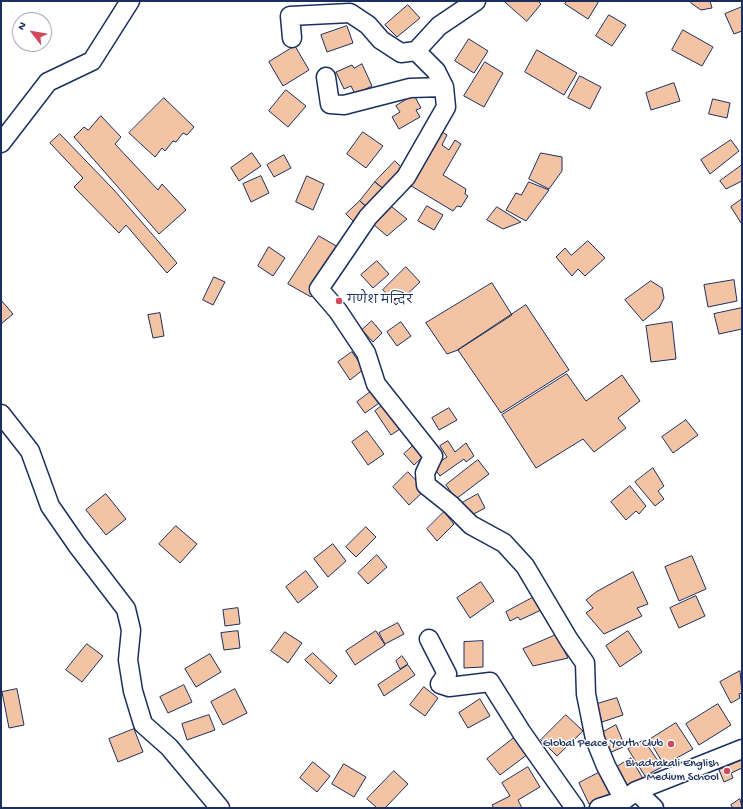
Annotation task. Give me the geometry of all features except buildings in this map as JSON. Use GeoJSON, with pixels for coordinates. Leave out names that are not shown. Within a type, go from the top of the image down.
{"type":"FeatureCollection","features":[{"type":"Feature","properties":{"kind":"street"},"geometry":{"type":"LineString","coordinates":[[1,143],[48,82],[92,61],[130,1]]}},
{"type":"Feature","properties":{"kind":"street"},"geometry":{"type":"LineString","coordinates":[[292,38],[290,16],[350,13],[368,25],[381,40],[401,53],[416,51],[439,26],[476,1]]}},
{"type":"Feature","properties":{"kind":"street"},"geometry":{"type":"LineString","coordinates":[[416,51],[436,71],[444,87],[446,107],[406,177],[368,218],[319,289],[338,311],[366,353],[376,384],[434,456],[425,473],[426,485],[451,505],[471,525],[504,543],[526,566],[569,640],[585,663],[586,694],[596,739],[606,766],[630,795],[654,808]]}},
{"type":"Feature","properties":{"kind":"street"},"geometry":{"type":"LineString","coordinates":[[326,77],[330,104],[344,105],[410,88],[444,87]]}},
{"type":"Feature","properties":{"kind":"street"},"geometry":{"type":"LineString","coordinates":[[1,414],[30,451],[50,506],[77,545],[126,609],[131,630],[128,660],[133,690],[143,724],[169,748],[220,808]]}},
{"type":"Feature","properties":{"kind":"street"},"geometry":{"type":"LineString","coordinates":[[430,639],[447,674],[440,684],[448,687],[490,682],[522,733],[575,808]]}},
{"type":"Feature","properties":{"kind":"street"},"geometry":{"type":"LineString","coordinates":[[598,808],[742,749]]}},
{"type":"Feature","properties":{"kind":"place","name":"गणेश मन्दिर"},"geometry":{"type":"Point","coordinates":[339,301]}},
{"type":"Feature","properties":{"kind":"place","name":"Global Peace Youth Club"},"geometry":{"type":"Point","coordinates":[671,744]}},
{"type":"Feature","properties":{"kind":"place","name":"Bhadrakali English Medium School"},"geometry":{"type":"Point","coordinates":[727,771]}}]}
